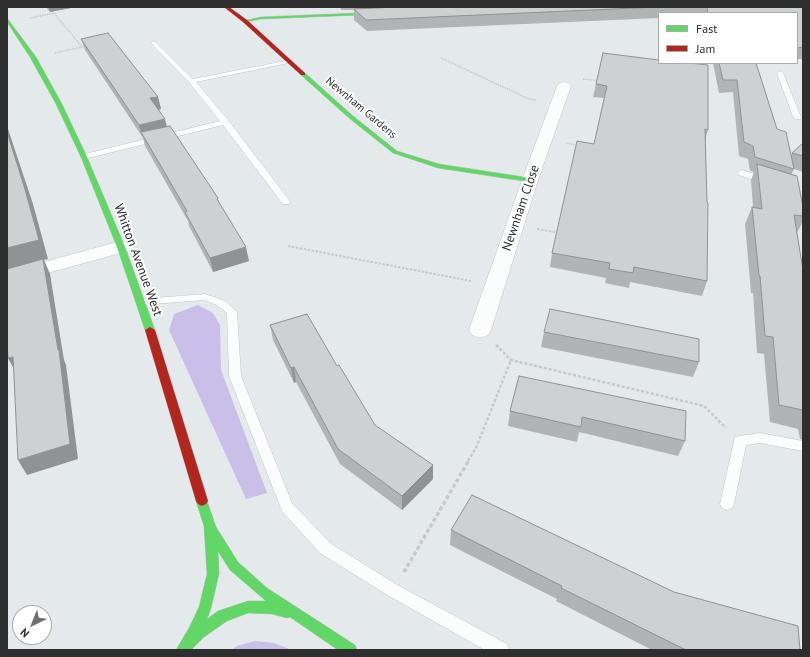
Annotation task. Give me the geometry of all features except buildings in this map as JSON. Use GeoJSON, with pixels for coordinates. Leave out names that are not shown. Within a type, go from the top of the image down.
{"type":"FeatureCollection","features":[{"type":"Feature","properties":{"kind":"main road","name":"Newnham Gardens"},"geometry":{"type":"LineString","coordinates":[[226,7],[245,21],[351,117],[395,152],[438,166],[530,180]]}},
{"type":"Feature","properties":{"kind":"main road"},"geometry":{"type":"LineString","coordinates":[[245,21],[261,18],[392,13]]}},
{"type":"Feature","properties":{"kind":"main road","name":"Whitton Avenue West"},"geometry":{"type":"LineString","coordinates":[[8,20],[12,33],[33,57],[59,104],[84,157],[141,302],[210,526],[222,549],[234,566],[263,592],[350,650]]}},
{"type":"Feature","properties":{"kind":"main road","name":"Whitton Avenue West"},"geometry":{"type":"LineString","coordinates":[[183,650],[194,633],[205,608],[213,574],[210,526]]}},
{"type":"Feature","properties":{"kind":"main road"},"geometry":{"type":"LineString","coordinates":[[183,650],[199,632],[223,616],[248,608],[272,608],[296,615]]}},
{"type":"Feature","properties":{"kind":"street","name":"Newnham Close"},"geometry":{"type":"LineString","coordinates":[[480,330],[530,180],[564,86]]}},
{"type":"Feature","properties":{"kind":"street"},"geometry":{"type":"LineString","coordinates":[[7,278],[120,247]]}},
{"type":"Feature","properties":{"kind":"lane"},"geometry":{"type":"LineString","coordinates":[[154,43],[191,81],[225,122],[286,202]]}},
{"type":"Feature","properties":{"kind":"lane"},"geometry":{"type":"LineString","coordinates":[[191,81],[288,61]]}},
{"type":"Feature","properties":{"kind":"lane"},"geometry":{"type":"LineString","coordinates":[[780,73],[797,117]]}},
{"type":"Feature","properties":{"kind":"lane"},"geometry":{"type":"LineString","coordinates":[[792,104],[803,105]]}},
{"type":"Feature","properties":{"kind":"lane"},"geometry":{"type":"LineString","coordinates":[[84,157],[225,122]]}},
{"type":"Feature","properties":{"kind":"lane"},"geometry":{"type":"LineString","coordinates":[[742,173],[772,182]]}},
{"type":"Feature","properties":{"kind":"lane"},"geometry":{"type":"LineString","coordinates":[[141,302],[205,296],[221,303],[232,312],[235,376],[287,507],[325,548],[394,591],[501,650]]}},
{"type":"Feature","properties":{"kind":"lane"},"geometry":{"type":"LineString","coordinates":[[727,504],[740,441],[760,438],[803,446]]}},
{"type":"Feature","properties":{"kind":"path"},"geometry":{"type":"LineString","coordinates":[[8,20],[54,13],[82,47],[33,57]]}},
{"type":"Feature","properties":{"kind":"path"},"geometry":{"type":"LineString","coordinates":[[441,58],[529,99],[558,103]]}},
{"type":"Feature","properties":{"kind":"path"},"geometry":{"type":"LineString","coordinates":[[564,86],[585,79],[600,81]]}},
{"type":"Feature","properties":{"kind":"path"},"geometry":{"type":"LineString","coordinates":[[544,140],[581,145]]}},
{"type":"Feature","properties":{"kind":"path"},"geometry":{"type":"LineString","coordinates":[[515,226],[562,234]]}},
{"type":"Feature","properties":{"kind":"path"},"geometry":{"type":"LineString","coordinates":[[288,246],[495,285]]}},
{"type":"Feature","properties":{"kind":"path"},"geometry":{"type":"LineString","coordinates":[[480,330],[511,360],[704,406],[740,441]]}},
{"type":"Feature","properties":{"kind":"path"},"geometry":{"type":"LineString","coordinates":[[394,591],[476,448],[511,360]]}},
{"type":"Feature","properties":{"kind":"shaded area"},"geometry":{"type":"Polygon","coordinates":[[[198,305],[213,313],[220,325],[221,370],[267,493],[246,499],[169,330],[174,314],[198,305]]]}},
{"type":"Feature","properties":{"kind":"shaded area"},"geometry":{"type":"Polygon","coordinates":[[[255,641],[274,643],[292,650],[231,650],[237,646],[255,641]]]}},
{"type":"Feature","properties":{"kind":"traffic: fast"},"geometry":{"type":"LineString","coordinates":[[245,21],[261,18],[383,13]]}},
{"type":"Feature","properties":{"kind":"traffic: fast"},"geometry":{"type":"LineString","coordinates":[[7,19],[33,57],[59,104],[84,157],[121,247],[150,330]]}},
{"type":"Feature","properties":{"kind":"traffic: fast"},"geometry":{"type":"LineString","coordinates":[[303,74],[351,117],[395,152],[438,166],[530,180]]}},
{"type":"Feature","properties":{"kind":"traffic: fast"},"geometry":{"type":"LineString","coordinates":[[183,650],[194,633],[205,608],[213,574],[210,526],[202,501]]}},
{"type":"Feature","properties":{"kind":"traffic: fast"},"geometry":{"type":"LineString","coordinates":[[212,531],[234,566],[263,592],[350,650]]}},
{"type":"Feature","properties":{"kind":"traffic: fast"},"geometry":{"type":"LineString","coordinates":[[193,639],[199,632],[223,616],[248,607],[272,608],[287,612]]}},
{"type":"Feature","properties":{"kind":"traffic: jam"},"geometry":{"type":"LineString","coordinates":[[226,7],[245,21],[303,74]]}},
{"type":"Feature","properties":{"kind":"traffic: jam"},"geometry":{"type":"LineString","coordinates":[[150,330],[202,501]]}}]}
